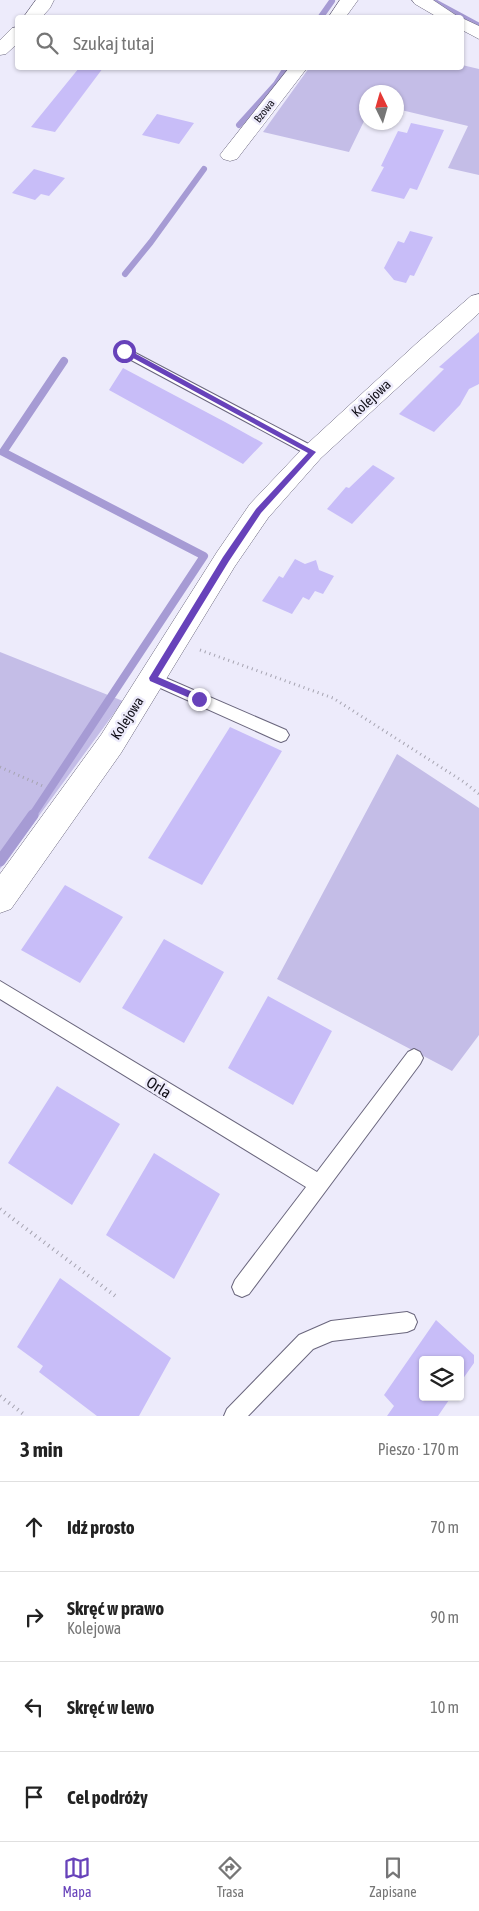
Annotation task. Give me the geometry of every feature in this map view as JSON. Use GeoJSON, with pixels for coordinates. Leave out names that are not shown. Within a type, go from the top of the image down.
{"type":"FeatureCollection","features":[{"type":"Feature","properties":{"kind":"street"},"geometry":{"type":"LineString","coordinates":[[34,15],[44,4],[45,0]]}},
{"type":"Feature","properties":{"kind":"street"},"geometry":{"type":"LineString","coordinates":[[338,15],[349,0]]}},
{"type":"Feature","properties":{"kind":"street"},"geometry":{"type":"LineString","coordinates":[[421,0],[447,15]]}},
{"type":"Feature","properties":{"kind":"street"},"geometry":{"type":"LineString","coordinates":[[464,25],[479,34]]}},
{"type":"Feature","properties":{"kind":"street"},"geometry":{"type":"LineString","coordinates":[[0,50],[15,35]]}},
{"type":"Feature","properties":{"kind":"street","name":"Bzowa"},"geometry":{"type":"LineString","coordinates":[[230,155],[296,70]]}},
{"type":"Feature","properties":{"kind":"street","name":"Kolejowa"},"geometry":{"type":"LineString","coordinates":[[0,899],[111,744],[226,559],[259,511],[313,452],[425,348],[479,302]]}},
{"type":"Feature","properties":{"kind":"lane"},"geometry":{"type":"LineString","coordinates":[[124,351],[313,452]]}},
{"type":"Feature","properties":{"kind":"lane"},"geometry":{"type":"LineString","coordinates":[[152,678],[281,735]]}},
{"type":"Feature","properties":{"kind":"lane","name":"Orla"},"geometry":{"type":"LineString","coordinates":[[0,989],[319,1184]]}},
{"type":"Feature","properties":{"kind":"lane"},"geometry":{"type":"LineString","coordinates":[[242,1287],[414,1058]]}},
{"type":"Feature","properties":{"kind":"lane"},"geometry":{"type":"LineString","coordinates":[[234,1416],[306,1342],[331,1331],[407,1322]]}},
{"type":"Feature","properties":{"kind":"path"},"geometry":{"type":"LineString","coordinates":[[176,641],[333,698],[464,782],[479,794]]}},
{"type":"Feature","properties":{"kind":"path"},"geometry":{"type":"LineString","coordinates":[[0,767],[39,784]]}},
{"type":"Feature","properties":{"kind":"path"},"geometry":{"type":"LineString","coordinates":[[0,1209],[118,1298]]}},
{"type":"Feature","properties":{"kind":"path"},"geometry":{"type":"LineString","coordinates":[[0,1396],[26,1416]]}},
{"type":"Feature","properties":{"kind":"shaded area"},"geometry":{"type":"Polygon","coordinates":[[[464,65],[479,69],[479,175],[448,168],[468,126],[404,111],[404,85],[359,85],[360,130],[349,152],[263,132],[308,70],[464,70],[464,65]]]}},
{"type":"Feature","properties":{"kind":"shaded area"},"geometry":{"type":"Polygon","coordinates":[[[0,652],[123,701],[0,869],[0,652]]]}},
{"type":"Feature","properties":{"kind":"shaded area"},"geometry":{"type":"Polygon","coordinates":[[[397,754],[479,808],[479,1035],[452,1071],[277,979],[397,754]]]}},
{"type":"Feature","properties":{"kind":"building"},"geometry":{"type":"Polygon","coordinates":[[[77,70],[102,70],[55,132],[31,127],[77,70]]]}},
{"type":"Feature","properties":{"kind":"building"},"geometry":{"type":"Polygon","coordinates":[[[157,114],[194,123],[179,144],[142,135],[157,114]]]}},
{"type":"Feature","properties":{"kind":"building"},"geometry":{"type":"Polygon","coordinates":[[[411,123],[444,130],[417,190],[410,188],[404,199],[371,191],[384,167],[381,166],[398,131],[407,133],[411,123]]]}},
{"type":"Feature","properties":{"kind":"building"},"geometry":{"type":"Polygon","coordinates":[[[34,169],[65,178],[49,196],[41,194],[35,200],[12,193],[34,169]]]}},
{"type":"Feature","properties":{"kind":"building"},"geometry":{"type":"Polygon","coordinates":[[[410,231],[433,237],[414,276],[410,275],[406,283],[394,280],[384,268],[398,241],[404,243],[410,231]]]}},
{"type":"Feature","properties":{"kind":"building"},"geometry":{"type":"Polygon","coordinates":[[[479,332],[479,384],[469,389],[460,405],[434,432],[399,414],[444,369],[439,367],[479,332]]]}},
{"type":"Feature","properties":{"kind":"building"},"geometry":{"type":"Polygon","coordinates":[[[123,368],[263,443],[243,464],[109,390],[123,368]]]}},
{"type":"Feature","properties":{"kind":"building"},"geometry":{"type":"Polygon","coordinates":[[[373,465],[395,478],[352,524],[327,509],[346,487],[349,488],[373,465]]]}},
{"type":"Feature","properties":{"kind":"building"},"geometry":{"type":"Polygon","coordinates":[[[295,559],[305,564],[316,560],[319,570],[334,576],[323,594],[315,591],[309,600],[303,597],[292,614],[262,601],[279,576],[283,578],[295,559]]]}},
{"type":"Feature","properties":{"kind":"building"},"geometry":{"type":"Polygon","coordinates":[[[230,727],[282,751],[202,885],[148,858],[230,727]]]}},
{"type":"Feature","properties":{"kind":"building"},"geometry":{"type":"Polygon","coordinates":[[[65,885],[123,917],[80,983],[21,950],[65,885]]]}},
{"type":"Feature","properties":{"kind":"building"},"geometry":{"type":"Polygon","coordinates":[[[164,939],[224,972],[184,1043],[122,1008],[164,939]]]}},
{"type":"Feature","properties":{"kind":"building"},"geometry":{"type":"Polygon","coordinates":[[[268,996],[332,1031],[293,1105],[228,1068],[268,996]]]}},
{"type":"Feature","properties":{"kind":"building"},"geometry":{"type":"Polygon","coordinates":[[[57,1086],[120,1124],[72,1205],[8,1163],[57,1086]]]}},
{"type":"Feature","properties":{"kind":"building"},"geometry":{"type":"Polygon","coordinates":[[[154,1153],[220,1194],[174,1279],[106,1235],[154,1153]]]}},
{"type":"Feature","properties":{"kind":"building"},"geometry":{"type":"Polygon","coordinates":[[[60,1278],[171,1358],[139,1416],[97,1416],[39,1372],[43,1366],[17,1347],[60,1278]]]}},
{"type":"Feature","properties":{"kind":"building"},"geometry":{"type":"Polygon","coordinates":[[[436,1320],[474,1355],[474,1363],[464,1377],[464,1356],[419,1356],[419,1401],[448,1401],[438,1416],[387,1416],[394,1406],[384,1395],[436,1320]]]}},
{"type":"Feature","properties":{"kind":"waterway"},"geometry":{"type":"LineString","coordinates":[[431,0],[459,15]]}},
{"type":"Feature","properties":{"kind":"waterway"},"geometry":{"type":"LineString","coordinates":[[322,15],[332,1]]}},
{"type":"Feature","properties":{"kind":"waterway"},"geometry":{"type":"LineString","coordinates":[[464,18],[479,26]]}},
{"type":"Feature","properties":{"kind":"waterway"},"geometry":{"type":"LineString","coordinates":[[239,125],[276,84],[285,70]]}},
{"type":"Feature","properties":{"kind":"waterway"},"geometry":{"type":"LineString","coordinates":[[125,274],[151,242],[204,169]]}},
{"type":"Feature","properties":{"kind":"waterway"},"geometry":{"type":"LineString","coordinates":[[32,816],[204,556],[3,452],[64,361]]}},
{"type":"Feature","properties":{"kind":"waterway"},"geometry":{"type":"LineString","coordinates":[[0,861],[33,815]]}},
{"type":"Feature","properties":{"kind":"route"},"geometry":{"type":"LineString","coordinates":[[124,351],[313,452],[259,511],[226,559],[152,678],[199,699]]}}]}
